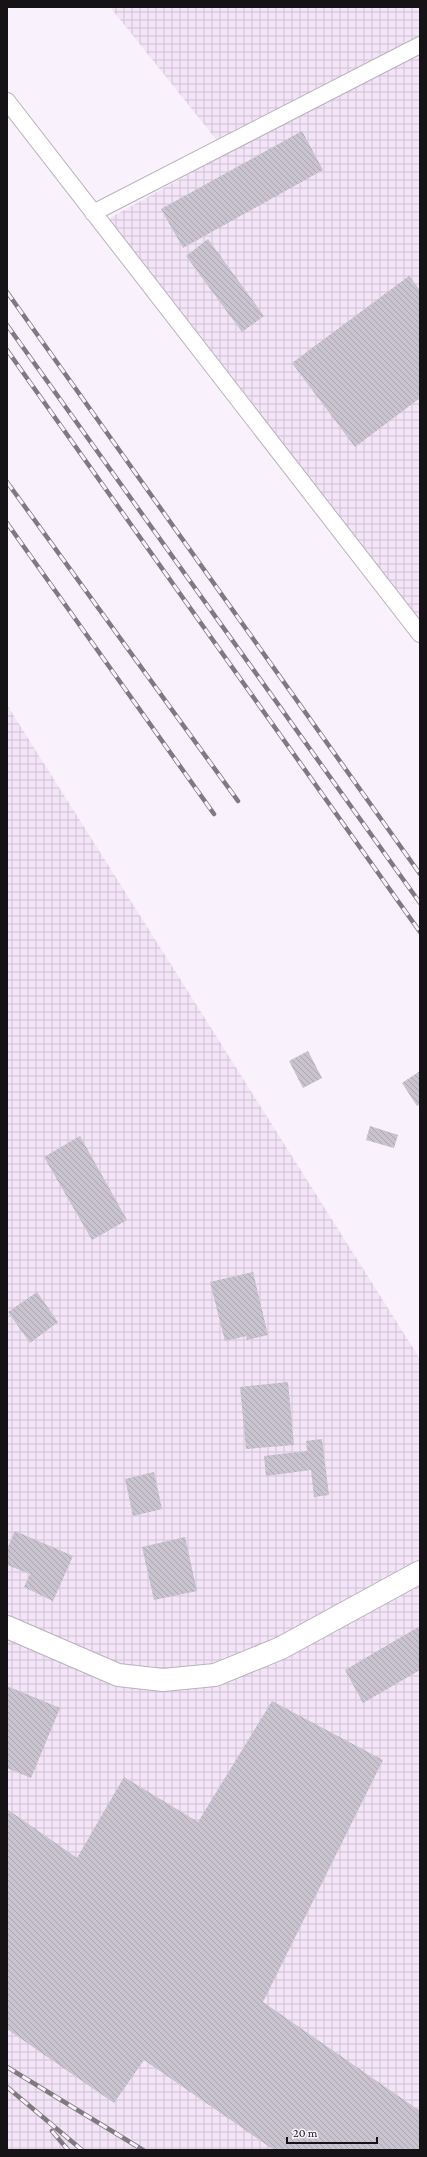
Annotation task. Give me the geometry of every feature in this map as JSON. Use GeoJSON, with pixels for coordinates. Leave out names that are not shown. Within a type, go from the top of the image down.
{"type":"FeatureCollection","features":[{"type":"Feature","properties":{"kind":"street"},"geometry":{"type":"LineString","coordinates":[[7,1626],[118,1675],[163,1680],[215,1675],[281,1648],[420,1572]]}},
{"type":"Feature","properties":{"kind":"lane"},"geometry":{"type":"LineString","coordinates":[[93,213],[420,45]]}},
{"type":"Feature","properties":{"kind":"lane"},"geometry":{"type":"LineString","coordinates":[[7,101],[420,634]]}},
{"type":"Feature","properties":{"kind":"shaded area"},"geometry":{"type":"Polygon","coordinates":[[[110,7],[420,7],[420,620],[310,482],[108,219],[227,153],[110,7]]]}},
{"type":"Feature","properties":{"kind":"shaded area"},"geometry":{"type":"Polygon","coordinates":[[[7,705],[420,1359],[420,2150],[7,2150],[7,705]]]}},
{"type":"Feature","properties":{"kind":"building"},"geometry":{"type":"Polygon","coordinates":[[[302,131],[323,170],[183,248],[161,209],[302,131]]]}},
{"type":"Feature","properties":{"kind":"building"},"geometry":{"type":"Polygon","coordinates":[[[208,239],[264,316],[242,332],[186,256],[208,239]]]}},
{"type":"Feature","properties":{"kind":"building"},"geometry":{"type":"Polygon","coordinates":[[[409,276],[420,290],[420,398],[355,447],[292,363],[409,276]]]}},
{"type":"Feature","properties":{"kind":"building"},"geometry":{"type":"Polygon","coordinates":[[[308,1051],[322,1078],[303,1088],[289,1061],[308,1051]]]}},
{"type":"Feature","properties":{"kind":"building"},"geometry":{"type":"Polygon","coordinates":[[[420,1071],[420,1104],[417,1106],[402,1083],[420,1071]]]}},
{"type":"Feature","properties":{"kind":"building"},"geometry":{"type":"Polygon","coordinates":[[[370,1126],[398,1135],[394,1148],[366,1140],[370,1126]]]}},
{"type":"Feature","properties":{"kind":"building"},"geometry":{"type":"Polygon","coordinates":[[[80,1136],[127,1220],[92,1240],[44,1157],[80,1136]]]}},
{"type":"Feature","properties":{"kind":"building"},"geometry":{"type":"Polygon","coordinates":[[[253,1272],[268,1335],[247,1340],[246,1336],[225,1341],[210,1282],[253,1272]]]}},
{"type":"Feature","properties":{"kind":"building"},"geometry":{"type":"Polygon","coordinates":[[[37,1292],[58,1322],[30,1343],[8,1312],[37,1292]]]}},
{"type":"Feature","properties":{"kind":"building"},"geometry":{"type":"Polygon","coordinates":[[[288,1382],[294,1445],[246,1449],[240,1387],[288,1382]]]}},
{"type":"Feature","properties":{"kind":"building"},"geometry":{"type":"Polygon","coordinates":[[[322,1439],[329,1495],[314,1497],[311,1470],[266,1476],[264,1456],[307,1451],[306,1441],[322,1439]]]}},
{"type":"Feature","properties":{"kind":"building"},"geometry":{"type":"Polygon","coordinates":[[[154,1472],[162,1509],[133,1516],[125,1479],[154,1472]]]}},
{"type":"Feature","properties":{"kind":"building"},"geometry":{"type":"Polygon","coordinates":[[[15,1531],[73,1556],[53,1601],[24,1587],[30,1574],[7,1565],[7,1549],[15,1531]]]}},
{"type":"Feature","properties":{"kind":"building"},"geometry":{"type":"Polygon","coordinates":[[[185,1537],[197,1591],[154,1600],[142,1547],[185,1537]]]}},
{"type":"Feature","properties":{"kind":"building"},"geometry":{"type":"Polygon","coordinates":[[[420,1626],[420,1670],[363,1703],[345,1670],[420,1626]]]}},
{"type":"Feature","properties":{"kind":"building"},"geometry":{"type":"Polygon","coordinates":[[[7,1686],[60,1708],[31,1778],[7,1768],[7,1686]]]}},
{"type":"Feature","properties":{"kind":"building"},"geometry":{"type":"Polygon","coordinates":[[[272,1701],[383,1760],[263,2002],[420,2111],[420,2150],[274,2150],[144,2060],[114,2103],[7,2029],[7,1809],[77,1858],[124,1777],[198,1822],[272,1701]]]}},
{"type":"Feature","properties":{"kind":"railway"},"geometry":{"type":"LineString","coordinates":[[7,292],[420,874]]}},
{"type":"Feature","properties":{"kind":"railway"},"geometry":{"type":"LineString","coordinates":[[7,325],[420,903]]}},
{"type":"Feature","properties":{"kind":"railway"},"geometry":{"type":"LineString","coordinates":[[7,350],[420,932]]}},
{"type":"Feature","properties":{"kind":"railway"},"geometry":{"type":"LineString","coordinates":[[7,482],[238,801]]}},
{"type":"Feature","properties":{"kind":"railway"},"geometry":{"type":"LineString","coordinates":[[7,523],[214,814]]}},
{"type":"Feature","properties":{"kind":"railway"},"geometry":{"type":"LineString","coordinates":[[7,2067],[143,2150]]}},
{"type":"Feature","properties":{"kind":"railway"},"geometry":{"type":"LineString","coordinates":[[7,2087],[82,2150]]}},
{"type":"Feature","properties":{"kind":"railway"},"geometry":{"type":"LineString","coordinates":[[52,2131],[68,2150]]}}]}
